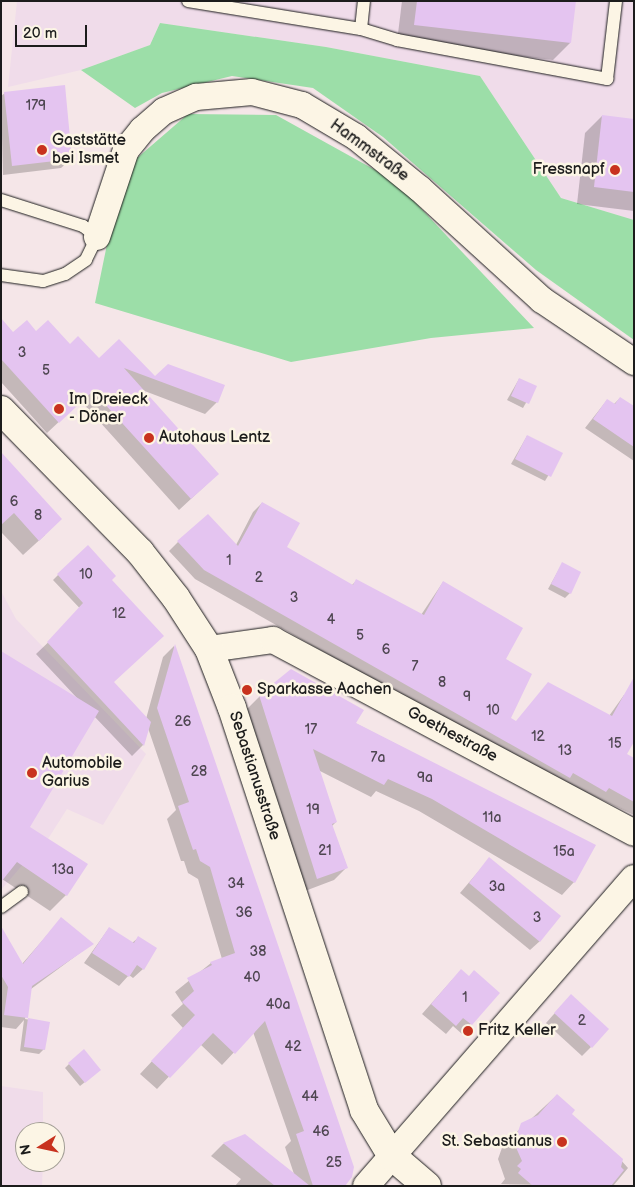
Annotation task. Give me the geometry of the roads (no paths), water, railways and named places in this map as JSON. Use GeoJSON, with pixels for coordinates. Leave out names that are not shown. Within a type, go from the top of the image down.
{"type":"FeatureCollection","features":[{"type":"Feature","properties":{"kind":"main road","name":"Sebastianusstraße"},"geometry":{"type":"LineString","coordinates":[[1,410],[140,552],[176,598],[209,649],[232,708],[364,1110],[392,1156],[427,1186]]}},
{"type":"Feature","properties":{"kind":"street","name":"Hammstraße"},"geometry":{"type":"LineString","coordinates":[[97,237],[126,150],[142,130],[164,112],[196,98],[252,92],[302,105],[356,137],[420,189],[542,300],[634,362]]}},
{"type":"Feature","properties":{"kind":"street","name":"Goethestraße"},"geometry":{"type":"LineString","coordinates":[[209,649],[273,640],[634,833]]}},
{"type":"Feature","properties":{"kind":"street"},"geometry":{"type":"LineString","coordinates":[[366,1186],[634,878]]}},
{"type":"Feature","properties":{"kind":"lane"},"geometry":{"type":"LineString","coordinates":[[188,1],[361,29],[397,40],[607,79],[616,1]]}},
{"type":"Feature","properties":{"kind":"lane"},"geometry":{"type":"LineString","coordinates":[[361,29],[364,1]]}},
{"type":"Feature","properties":{"kind":"lane"},"geometry":{"type":"LineString","coordinates":[[1,200],[83,226],[97,237],[86,260],[65,274],[43,281],[1,275]]}},
{"type":"Feature","properties":{"kind":"lane"},"geometry":{"type":"LineString","coordinates":[[1,907],[22,892]]}},
{"type":"Feature","properties":{"kind":"place","name":"Gaststätte bei Ismet"},"geometry":{"type":"Point","coordinates":[42,150]}},
{"type":"Feature","properties":{"kind":"place","name":"Fressnapf"},"geometry":{"type":"Point","coordinates":[615,170]}},
{"type":"Feature","properties":{"kind":"place","name":"Im Dreieck - Döner"},"geometry":{"type":"Point","coordinates":[59,409]}},
{"type":"Feature","properties":{"kind":"place","name":"Autohaus Lentz"},"geometry":{"type":"Point","coordinates":[149,438]}},
{"type":"Feature","properties":{"kind":"place","name":"Sparkasse Aachen"},"geometry":{"type":"Point","coordinates":[247,690]}},
{"type":"Feature","properties":{"kind":"place","name":"Automobile Garius"},"geometry":{"type":"Point","coordinates":[32,773]}},
{"type":"Feature","properties":{"kind":"place","name":"Fritz Keller"},"geometry":{"type":"Point","coordinates":[468,1031]}},
{"type":"Feature","properties":{"kind":"place","name":"St. Sebastianus"},"geometry":{"type":"Point","coordinates":[562,1142]}}]}
